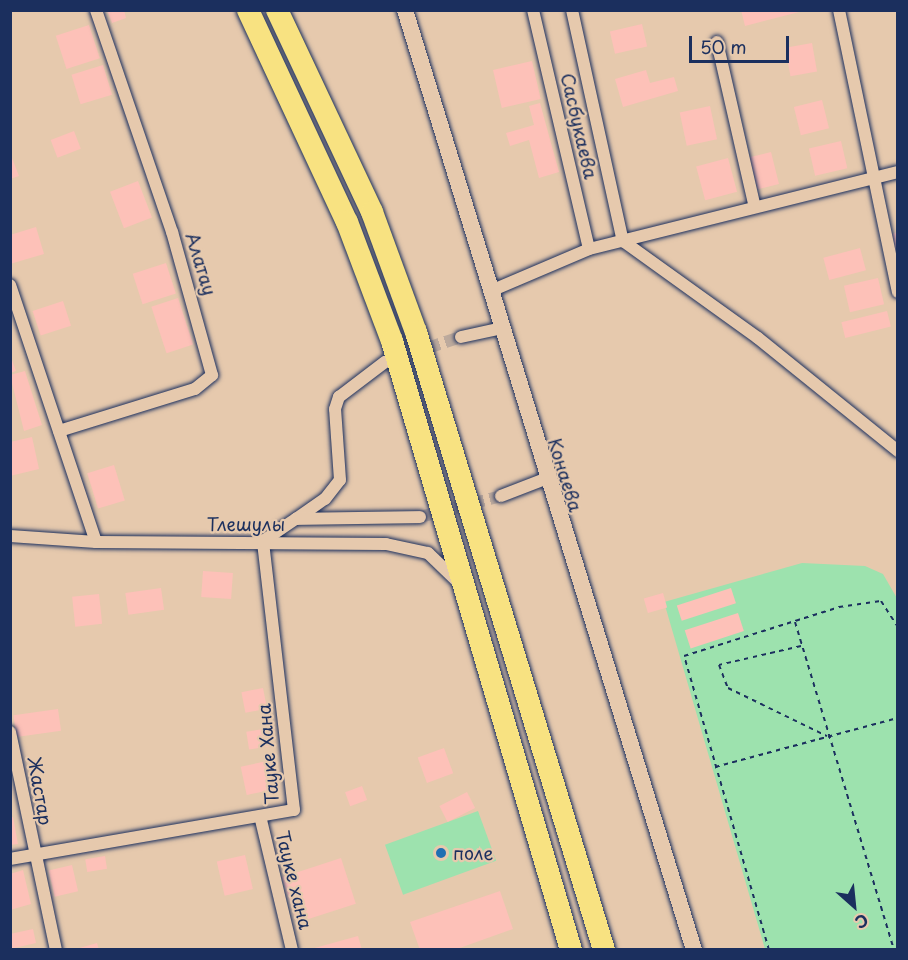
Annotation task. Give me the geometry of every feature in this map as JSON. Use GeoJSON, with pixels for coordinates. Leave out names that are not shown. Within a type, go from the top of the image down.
{"type":"FeatureCollection","features":[{"type":"Feature","properties":{"kind":"highway"},"geometry":{"type":"LineString","coordinates":[[248,10],[347,222],[392,341],[571,950]]}},
{"type":"Feature","properties":{"kind":"highway"},"geometry":{"type":"LineString","coordinates":[[277,10],[372,212],[416,332],[604,950]]}},
{"type":"Feature","properties":{"kind":"main road","name":"Конаева"},"geometry":{"type":"LineString","coordinates":[[405,10],[493,291],[545,479],[694,950]]}},
{"type":"Feature","properties":{"kind":"street","name":"Алатау"},"geometry":{"type":"LineString","coordinates":[[59,432],[195,389],[212,375],[172,232],[96,10]]}},
{"type":"Feature","properties":{"kind":"street","name":"Сасбукаева"},"geometry":{"type":"LineString","coordinates":[[533,10],[589,249]]}},
{"type":"Feature","properties":{"kind":"street","name":"Сасбукаева"},"geometry":{"type":"LineString","coordinates":[[572,10],[623,241]]}},
{"type":"Feature","properties":{"kind":"street"},"geometry":{"type":"LineString","coordinates":[[839,10],[897,292]]}},
{"type":"Feature","properties":{"kind":"street"},"geometry":{"type":"LineString","coordinates":[[717,42],[754,204]]}},
{"type":"Feature","properties":{"kind":"street"},"geometry":{"type":"LineString","coordinates":[[493,291],[589,249],[754,204],[897,172]]}},
{"type":"Feature","properties":{"kind":"street"},"geometry":{"type":"LineString","coordinates":[[623,241],[758,338],[897,451]]}},
{"type":"Feature","properties":{"kind":"street"},"geometry":{"type":"LineString","coordinates":[[10,285],[96,542]]}},
{"type":"Feature","properties":{"kind":"street"},"geometry":{"type":"LineString","coordinates":[[461,336],[503,328]]}},
{"type":"Feature","properties":{"kind":"street"},"geometry":{"type":"LineString","coordinates":[[263,542],[325,499],[339,480],[335,410],[339,397],[384,362]]}},
{"type":"Feature","properties":{"kind":"street"},"geometry":{"type":"LineString","coordinates":[[501,496],[545,479]]}},
{"type":"Feature","properties":{"kind":"street"},"geometry":{"type":"LineString","coordinates":[[296,519],[420,517]]}},
{"type":"Feature","properties":{"kind":"street","name":"Тлешулы"},"geometry":{"type":"LineString","coordinates":[[10,536],[96,542],[386,544],[428,553],[465,590]]}},
{"type":"Feature","properties":{"kind":"street","name":"Тауке Хана"},"geometry":{"type":"LineString","coordinates":[[33,856],[261,819],[294,810],[263,542]]}},
{"type":"Feature","properties":{"kind":"street","name":"Жастар"},"geometry":{"type":"LineString","coordinates":[[10,732],[33,856],[56,950]]}},
{"type":"Feature","properties":{"kind":"street","name":"Тауке хана"},"geometry":{"type":"LineString","coordinates":[[261,819],[292,950]]}},
{"type":"Feature","properties":{"kind":"street"},"geometry":{"type":"LineString","coordinates":[[10,859],[33,856]]}},
{"type":"Feature","properties":{"kind":"path"},"geometry":{"type":"LineString","coordinates":[[770,950],[684,656],[795,622],[881,601],[897,627]]}},
{"type":"Feature","properties":{"kind":"path"},"geometry":{"type":"LineString","coordinates":[[795,622],[827,736],[894,950]]}},
{"type":"Feature","properties":{"kind":"path"},"geometry":{"type":"LineString","coordinates":[[802,646],[719,665],[728,688],[827,736]]}},
{"type":"Feature","properties":{"kind":"path"},"geometry":{"type":"LineString","coordinates":[[715,767],[897,718]]}},
{"type":"Feature","properties":{"kind":"green space"},"geometry":{"type":"Polygon","coordinates":[[[802,563],[865,566],[883,574],[898,600],[897,949],[765,949],[664,602],[802,563]]]}},
{"type":"Feature","properties":{"kind":"green space","name":"поле"},"geometry":{"type":"Polygon","coordinates":[[[478,811],[496,861],[403,895],[385,845],[478,811]]]}},
{"type":"Feature","properties":{"kind":"building"},"geometry":{"type":"Polygon","coordinates":[[[107,10],[124,10],[126,18],[112,23],[107,10]]]}},
{"type":"Feature","properties":{"kind":"building"},"geometry":{"type":"Polygon","coordinates":[[[741,10],[802,10],[803,11],[745,26],[741,10]]]}},
{"type":"Feature","properties":{"kind":"building"},"geometry":{"type":"Polygon","coordinates":[[[642,24],[647,46],[615,54],[610,31],[642,24]]]}},
{"type":"Feature","properties":{"kind":"building"},"geometry":{"type":"Polygon","coordinates":[[[89,25],[100,58],[67,69],[56,36],[89,25]]]}},
{"type":"Feature","properties":{"kind":"building"},"geometry":{"type":"Polygon","coordinates":[[[812,43],[817,72],[790,76],[785,48],[812,43]]]}},
{"type":"Feature","properties":{"kind":"building"},"geometry":{"type":"Polygon","coordinates":[[[532,61],[541,99],[502,108],[493,70],[532,61]]]}},
{"type":"Feature","properties":{"kind":"building"},"geometry":{"type":"Polygon","coordinates":[[[103,65],[112,95],[81,104],[71,75],[103,65]]]}},
{"type":"Feature","properties":{"kind":"building"},"geometry":{"type":"Polygon","coordinates":[[[646,70],[650,83],[674,77],[678,91],[623,107],[615,79],[646,70]]]}},
{"type":"Feature","properties":{"kind":"building"},"geometry":{"type":"Polygon","coordinates":[[[822,100],[829,128],[801,135],[794,107],[822,100]]]}},
{"type":"Feature","properties":{"kind":"building"},"geometry":{"type":"Polygon","coordinates":[[[540,103],[559,172],[539,178],[529,140],[510,146],[506,133],[534,125],[529,106],[540,103]]]}},
{"type":"Feature","properties":{"kind":"building"},"geometry":{"type":"Polygon","coordinates":[[[710,106],[717,139],[687,146],[680,112],[710,106]]]}},
{"type":"Feature","properties":{"kind":"building"},"geometry":{"type":"Polygon","coordinates":[[[74,131],[81,149],[57,158],[51,140],[74,131]]]}},
{"type":"Feature","properties":{"kind":"building"},"geometry":{"type":"Polygon","coordinates":[[[841,141],[847,168],[815,176],[809,148],[841,141]]]}},
{"type":"Feature","properties":{"kind":"building"},"geometry":{"type":"Polygon","coordinates":[[[771,152],[779,184],[758,189],[750,157],[771,152]]]}},
{"type":"Feature","properties":{"kind":"building"},"geometry":{"type":"Polygon","coordinates":[[[10,153],[19,176],[10,179],[10,153]]]}},
{"type":"Feature","properties":{"kind":"building"},"geometry":{"type":"Polygon","coordinates":[[[728,158],[737,192],[705,200],[696,167],[728,158]]]}},
{"type":"Feature","properties":{"kind":"building"},"geometry":{"type":"Polygon","coordinates":[[[138,181],[152,217],[124,228],[110,192],[138,181]]]}},
{"type":"Feature","properties":{"kind":"building"},"geometry":{"type":"Polygon","coordinates":[[[36,227],[44,254],[10,264],[10,235],[36,227]]]}},
{"type":"Feature","properties":{"kind":"building"},"geometry":{"type":"Polygon","coordinates":[[[898,232],[898,248],[895,249],[892,234],[898,232]]]}},
{"type":"Feature","properties":{"kind":"building"},"geometry":{"type":"Polygon","coordinates":[[[860,248],[866,270],[829,280],[823,258],[860,248]]]}},
{"type":"Feature","properties":{"kind":"building"},"geometry":{"type":"Polygon","coordinates":[[[166,263],[176,293],[143,304],[133,274],[166,263]]]}},
{"type":"Feature","properties":{"kind":"building"},"geometry":{"type":"Polygon","coordinates":[[[878,278],[884,304],[850,312],[844,286],[878,278]]]}},
{"type":"Feature","properties":{"kind":"building"},"geometry":{"type":"Polygon","coordinates":[[[178,298],[193,345],[167,353],[151,307],[178,298]]]}},
{"type":"Feature","properties":{"kind":"building"},"geometry":{"type":"Polygon","coordinates":[[[63,301],[71,326],[41,336],[33,311],[63,301]]]}},
{"type":"Feature","properties":{"kind":"building"},"geometry":{"type":"Polygon","coordinates":[[[887,311],[891,327],[845,338],[841,322],[887,311]]]}},
{"type":"Feature","properties":{"kind":"building"},"geometry":{"type":"Polygon","coordinates":[[[10,355],[16,371],[10,373],[10,355]]]}},
{"type":"Feature","properties":{"kind":"building"},"geometry":{"type":"Polygon","coordinates":[[[25,371],[42,425],[24,431],[10,375],[25,371]]]}},
{"type":"Feature","properties":{"kind":"building"},"geometry":{"type":"Polygon","coordinates":[[[32,437],[39,469],[10,476],[10,442],[32,437]]]}},
{"type":"Feature","properties":{"kind":"building"},"geometry":{"type":"Polygon","coordinates":[[[114,465],[125,500],[98,509],[87,473],[114,465]]]}},
{"type":"Feature","properties":{"kind":"building"},"geometry":{"type":"Polygon","coordinates":[[[203,571],[233,573],[231,599],[201,597],[203,571]]]}},
{"type":"Feature","properties":{"kind":"building"},"geometry":{"type":"Polygon","coordinates":[[[161,588],[164,610],[128,615],[125,593],[161,588]]]}},
{"type":"Feature","properties":{"kind":"building"},"geometry":{"type":"Polygon","coordinates":[[[731,588],[736,603],[682,621],[677,606],[731,588]]]}},
{"type":"Feature","properties":{"kind":"building"},"geometry":{"type":"Polygon","coordinates":[[[663,593],[667,607],[648,613],[644,599],[663,593]]]}},
{"type":"Feature","properties":{"kind":"building"},"geometry":{"type":"Polygon","coordinates":[[[99,594],[102,624],[75,627],[72,597],[99,594]]]}},
{"type":"Feature","properties":{"kind":"building"},"geometry":{"type":"Polygon","coordinates":[[[738,613],[744,631],[691,648],[685,630],[738,613]]]}},
{"type":"Feature","properties":{"kind":"building"},"geometry":{"type":"Polygon","coordinates":[[[263,688],[267,709],[245,713],[241,692],[263,688]]]}},
{"type":"Feature","properties":{"kind":"building"},"geometry":{"type":"Polygon","coordinates":[[[58,709],[61,731],[16,737],[13,715],[58,709]]]}},
{"type":"Feature","properties":{"kind":"building"},"geometry":{"type":"Polygon","coordinates":[[[270,728],[273,746],[249,750],[246,732],[270,728]]]}},
{"type":"Feature","properties":{"kind":"building"},"geometry":{"type":"Polygon","coordinates":[[[444,748],[453,773],[427,783],[418,758],[444,748]]]}},
{"type":"Feature","properties":{"kind":"building"},"geometry":{"type":"Polygon","coordinates":[[[272,760],[278,788],[247,795],[241,767],[272,760]]]}},
{"type":"Feature","properties":{"kind":"building"},"geometry":{"type":"Polygon","coordinates":[[[362,786],[367,800],[350,806],[345,792],[362,786]]]}},
{"type":"Feature","properties":{"kind":"building"},"geometry":{"type":"Polygon","coordinates":[[[467,792],[475,808],[448,822],[439,806],[467,792]]]}},
{"type":"Feature","properties":{"kind":"building"},"geometry":{"type":"Polygon","coordinates":[[[13,817],[18,844],[10,845],[10,818],[13,817]]]}},
{"type":"Feature","properties":{"kind":"building"},"geometry":{"type":"Polygon","coordinates":[[[245,855],[253,889],[225,896],[217,862],[245,855]]]}},
{"type":"Feature","properties":{"kind":"building"},"geometry":{"type":"Polygon","coordinates":[[[105,856],[107,869],[87,872],[85,859],[105,856]]]}},
{"type":"Feature","properties":{"kind":"building"},"geometry":{"type":"Polygon","coordinates":[[[341,858],[356,904],[297,923],[282,877],[341,858]]]}},
{"type":"Feature","properties":{"kind":"building"},"geometry":{"type":"Polygon","coordinates":[[[72,865],[78,891],[55,897],[49,870],[72,865]]]}},
{"type":"Feature","properties":{"kind":"building"},"geometry":{"type":"Polygon","coordinates":[[[23,870],[31,904],[10,910],[10,874],[23,870]]]}},
{"type":"Feature","properties":{"kind":"building"},"geometry":{"type":"Polygon","coordinates":[[[500,891],[513,929],[454,950],[420,950],[410,922],[500,891]]]}},
{"type":"Feature","properties":{"kind":"building"},"geometry":{"type":"Polygon","coordinates":[[[33,929],[36,943],[10,949],[10,934],[33,929]]]}},
{"type":"Feature","properties":{"kind":"building"},"geometry":{"type":"Polygon","coordinates":[[[358,936],[362,950],[311,950],[311,949],[358,936]]]}},
{"type":"Feature","properties":{"kind":"building"},"geometry":{"type":"Polygon","coordinates":[[[97,943],[99,950],[76,950],[76,949],[97,943]]]}},
{"type":"Feature","properties":{"kind":"tunnel"},"geometry":{"type":"LineString","coordinates":[[394,359],[461,337]]}},
{"type":"Feature","properties":{"kind":"tunnel"},"geometry":{"type":"LineString","coordinates":[[420,517],[501,496]]}},
{"type":"Feature","properties":{"kind":"place","name":"поле"},"geometry":{"type":"Point","coordinates":[441,853]}}]}
